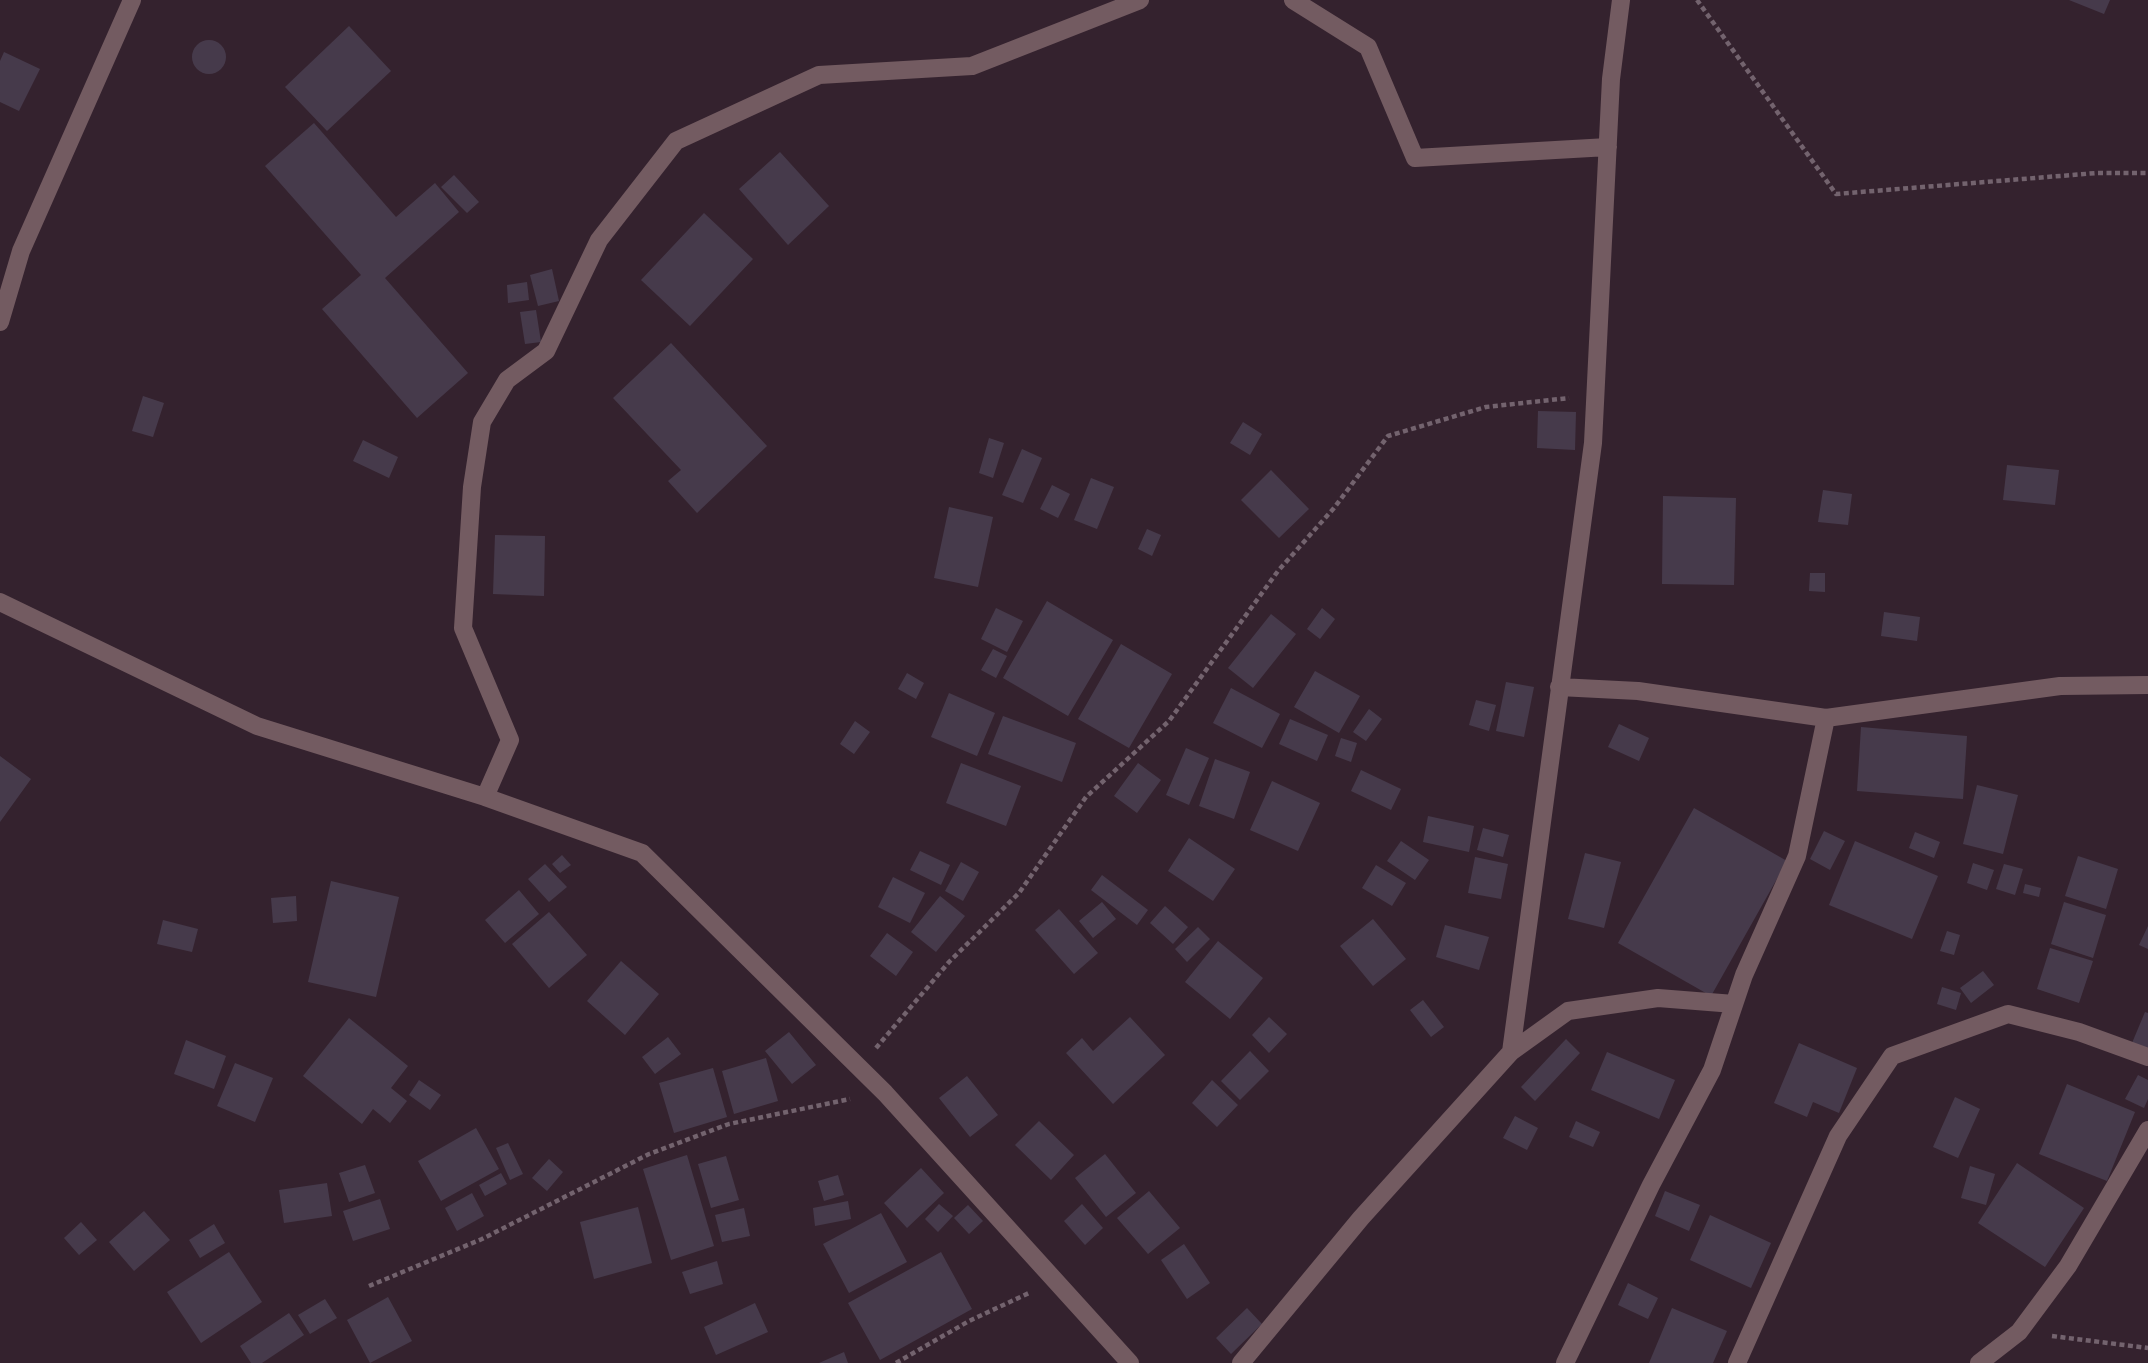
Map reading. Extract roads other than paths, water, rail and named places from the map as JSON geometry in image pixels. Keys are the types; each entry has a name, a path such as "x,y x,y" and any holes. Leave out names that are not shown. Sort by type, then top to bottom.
{"street":[{"path":"0,322 21,251 132,0"},
{"path":"485,797 510,740 463,628 472,487 482,422 507,380 545,351 599,240 676,141 819,75 972,66 1140,0"},
{"path":"1293,0 1368,47 1415,158 1608,147"},
{"path":"1511,1052 1593,443 1611,79 1621,0"},
{"path":"0,602 257,726 485,797 642,853 885,1093 1130,1363"},
{"path":"1559,687 1638,691 1826,718 2060,686 2148,685"},
{"path":"1565,1363 1651,1185 1712,1070 1734,1004 1797,856 1826,718"},
{"path":"1241,1363 1361,1218 1511,1052 1568,1011 1658,998 1734,1004"},
{"path":"1737,1363 1839,1136 1892,1056 2008,1014 2079,1032 2148,1057"},
{"path":"1979,1363 2020,1332 2068,1266 2148,1130"}]}
